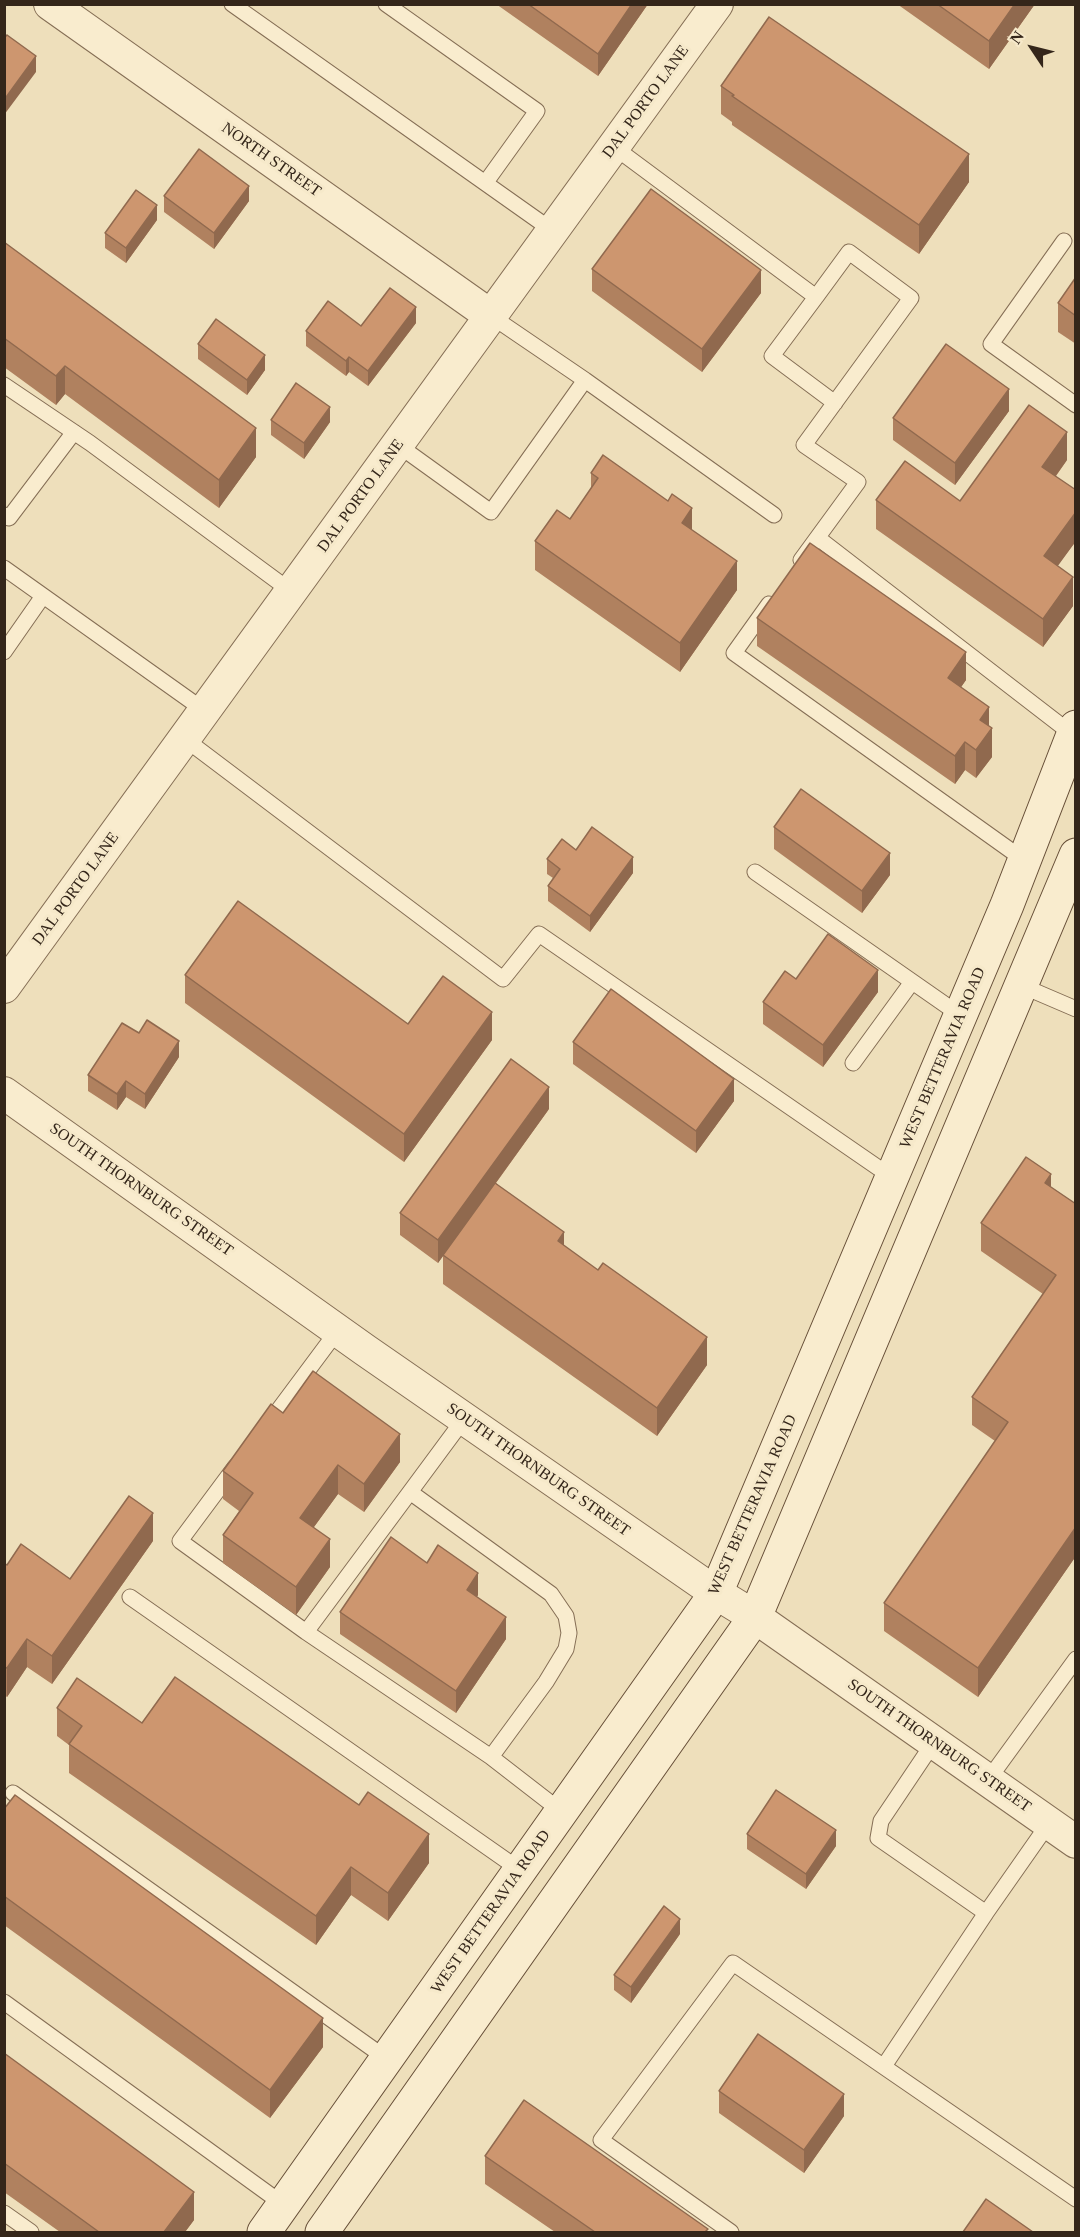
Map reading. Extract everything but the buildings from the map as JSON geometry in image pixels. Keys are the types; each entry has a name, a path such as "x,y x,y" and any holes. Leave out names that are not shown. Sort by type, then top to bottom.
{"main road":[{"name":"WEST BETTERAVIA ROAD","path":"264,2232 716,1593 893,1178 1024,860 1074,730"},
{"path":"322,2232 755,1617 1020,985 1066,900 1076,855"}],"street":[{"name":"NORTH STREET","path":"50,4 491,316"},
{"name":"DAL PORTO LANE","path":"4,987 717,4"},
{"name":"SOUTH THORNBURG STREET","path":"4,1093 464,1419 716,1593 755,1617 1076,1842"}],"lane":[{"path":"232,4 553,231"},
{"path":"386,4 537,111 486,182"},
{"path":"614,147 816,297"},
{"path":"1064,241 991,344 1076,405"},
{"path":"790,576 858,482 804,445 835,403 911,298 849,252 772,356 835,403"},
{"path":"491,316 774,514"},
{"path":"398,445 491,512 585,380"},
{"path":"4,385 74,432 292,592"},
{"path":"4,515 9,518 74,432"},
{"path":"818,538 1074,730"},
{"path":"4,568 205,711"},
{"path":"4,652 43,596"},
{"path":"776,596 734,653 1024,860"},
{"path":"185,739 503,980 539,934 893,1178"},
{"path":"755,872 960,1015"},
{"path":"853,1063 912,981"},
{"path":"1020,985 1076,1009"},
{"path":"259,1436 338,1330"},
{"path":"306,1632 464,1419"},
{"path":"245,1455 180,1540 306,1632 491,1757 562,1812"},
{"path":"410,1492 551,1594 560,1604 566,1616 569,1633 566,1649 546,1682 491,1757"},
{"path":"130,1597 520,1870"},
{"path":"988,1780 1074,1665"},
{"path":"934,1742 881,1821 878,1838 986,1912"},
{"path":"13,1793 387,2059"},
{"path":"884,2066 986,1912 1049,1823"},
{"path":"731,2232 601,2140 733,1963 1076,2199"},
{"path":"4,2002 284,2205"},
{"path":"4,2213 31,2232"}]}
